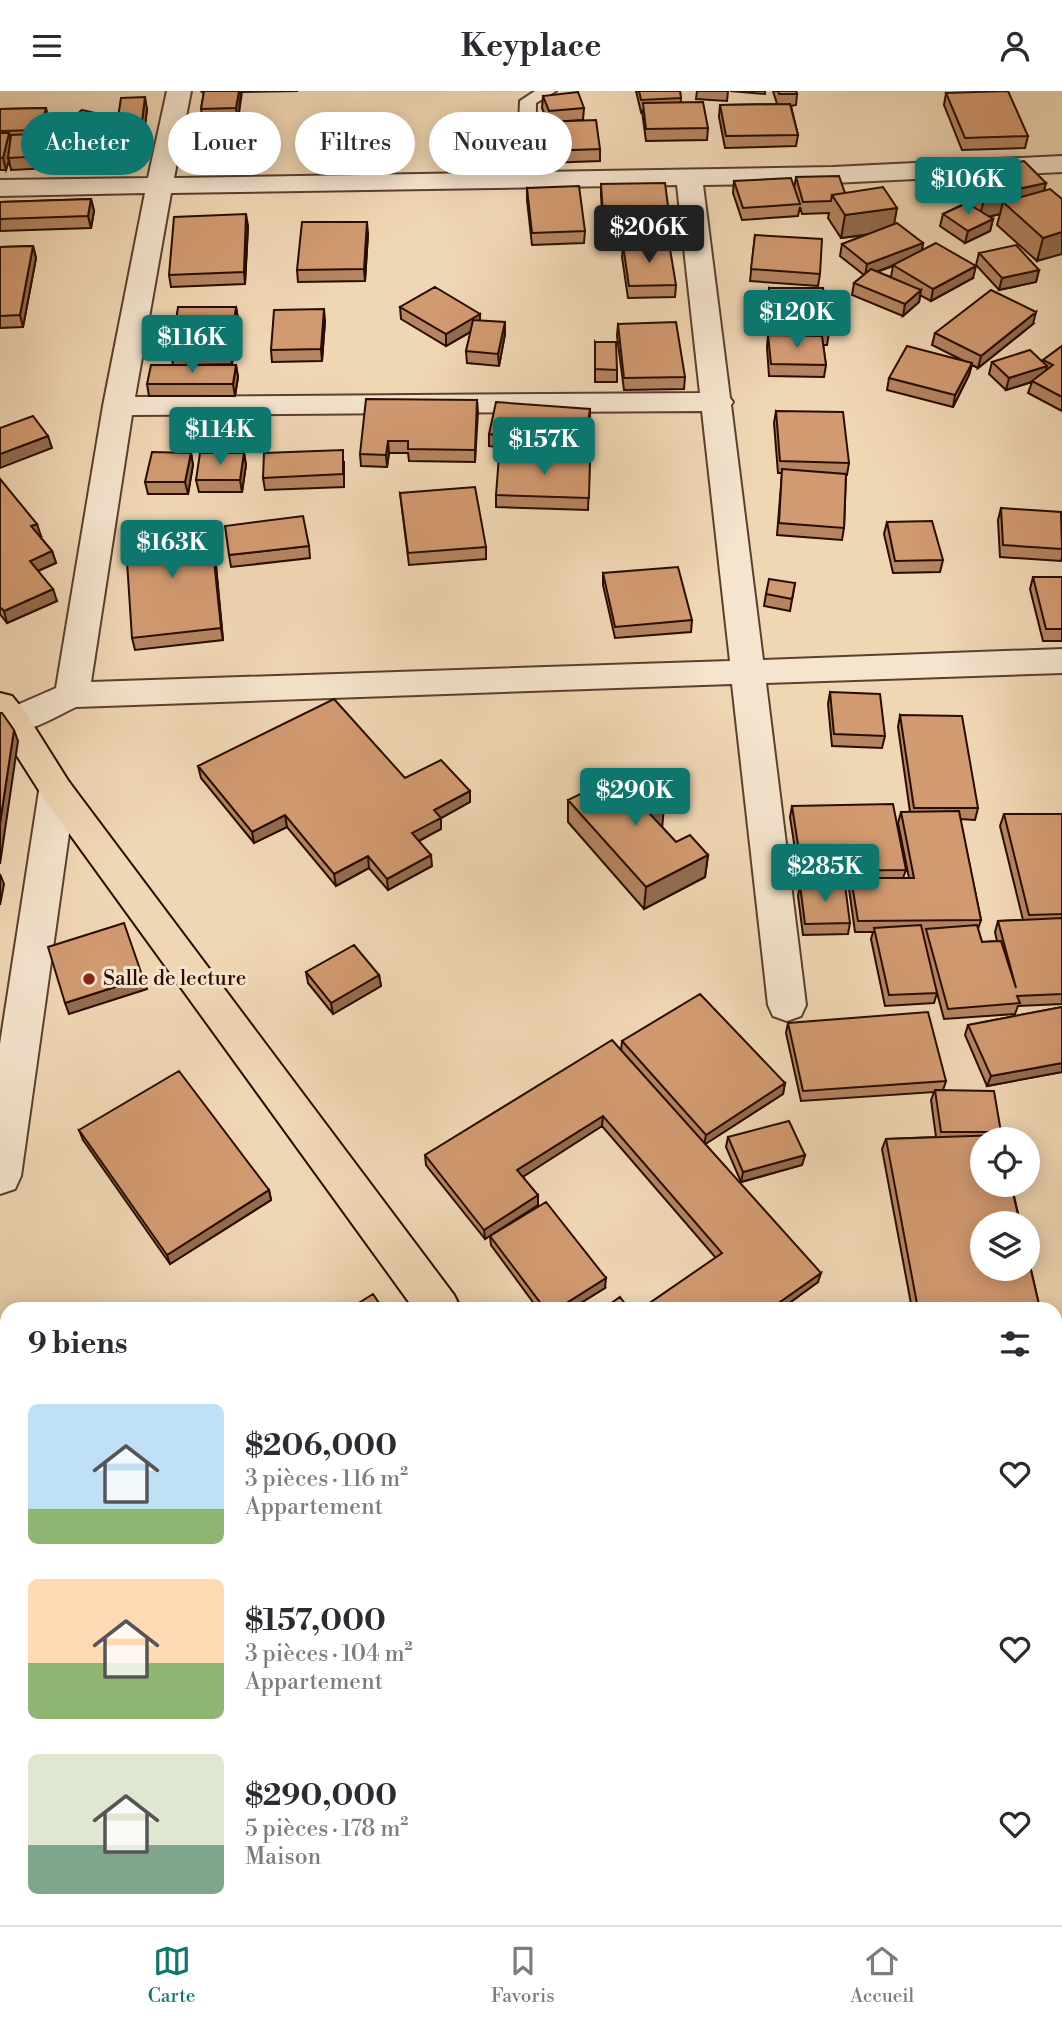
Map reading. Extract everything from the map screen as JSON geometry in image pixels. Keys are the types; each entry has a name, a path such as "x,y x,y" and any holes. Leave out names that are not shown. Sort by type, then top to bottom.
{"highway":[{"path":"7,713 57,791 434,1302"}],"street":[{"path":"72,695 118,406 158,186 179,91"},
{"path":"0,188 833,175 1062,164"},
{"path":"689,177 718,402 787,1005"},
{"path":"118,406 718,402"},
{"path":"7,713 72,695 1062,661"},
{"path":"0,1176 57,791"}],"lane":[{"path":"526,180 528,101 548,91"}],"building":[{"path":"204,91 239,91 236,108 201,109"},
{"path":"639,91 680,91 681,98 641,100"},
{"path":"778,91 796,91 797,94 779,94"},
{"path":"1008,91 1028,136 965,138 946,93"},
{"path":"578,92 584,108 549,111 543,96"},
{"path":"145,97 143,112 119,112 121,98"},
{"path":"703,102 708,128 646,129 643,103"},
{"path":"790,104 798,135 726,136 720,105"},
{"path":"46,108 45,112 21,112 21,130 0,131 0,109"},
{"path":"596,120 600,149 572,150 572,121"},
{"path":"0,133 9,133 3,158 0,158"},
{"path":"21,134 21,157 8,158 11,135"},
{"path":"1024,161 1046,183 985,196 964,173"},
{"path":"839,176 845,193 832,195 831,201 803,202 796,177"},
{"path":"791,178 800,204 743,208 734,181"},
{"path":"665,183 669,213 603,214 601,184"},
{"path":"579,186 585,231 532,233 527,188"},
{"path":"883,187 897,208 845,215 832,195"},
{"path":"1050,189 1062,199 1062,232 1043,238 1003,202"},
{"path":"91,199 88,216 0,219 0,202"},
{"path":"967,203 993,219 968,231 943,214"},
{"path":"246,214 244,272 169,275 174,217"},
{"path":"302,222 367,222 364,269 297,270"},
{"path":"897,223 923,243 867,264 842,244"},
{"path":"755,235 822,239 820,274 751,269"},
{"path":"669,243 676,285 629,286 623,245"},
{"path":"936,243 976,266 933,289 893,265"},
{"path":"1016,245 1039,270 1002,278 979,253"},
{"path":"33,246 20,315 0,316 0,247"},
{"path":"871,269 921,290 905,304 854,283"},
{"path":"435,287 480,314 446,334 400,307"},
{"path":"769,288 823,288 829,333 774,333"},
{"path":"991,290 1036,312 981,356 935,333"},
{"path":"178,307 236,307 230,352 171,353"},
{"path":"324,309 321,349 271,350 274,310"},
{"path":"473,320 505,322 498,354 466,351"},
{"path":"676,322 685,377 624,378 618,324"},
{"path":"768,335 822,336 826,365 771,364"},
{"path":"595,342 616,342 617,370 595,369"},
{"path":"907,346 972,363 955,395 889,378"},
{"path":"1062,346 1062,397 1032,381 1053,365 1043,360"},
{"path":"1030,350 1047,366 1009,378 992,362"},
{"path":"151,365 236,365 233,384 147,384"},
{"path":"366,399 477,400 475,450 408,449 408,441 388,441 386,455 360,454"},
{"path":"496,402 590,409 584,448 508,442 508,436 489,434"},
{"path":"776,411 843,412 849,463 780,461"},
{"path":"33,416 48,436 0,454 0,428"},
{"path":"343,450 343,474 263,478 264,453"},
{"path":"152,452 191,453 185,482 145,482"},
{"path":"200,453 244,453 240,480 196,480"},
{"path":"499,456 590,458 589,498 496,495"},
{"path":"782,469 846,474 844,528 779,523"},
{"path":"0,479 37,524 31,526 52,551 30,561 53,589 4,611 0,607"},
{"path":"475,487 486,547 408,553 400,493"},
{"path":"1001,508 1061,512 1062,549 1003,545"},
{"path":"303,516 309,546 229,555 225,526"},
{"path":"932,521 943,560 895,561 887,522"},
{"path":"210,522 221,628 132,638 125,531"},
{"path":"678,567 692,620 615,627 603,573"},
{"path":"1033,577 1062,577 1062,629 1046,629"},
{"path":"769,579 795,583 792,599 766,594"},
{"path":"830,692 880,694 885,736 834,734"},
{"path":"334,699 405,778 441,760 470,791 434,810 441,818 412,833 431,855 387,879 368,856 334,874 285,815 252,832 198,766"},
{"path":"0,713 14,730 0,823"},
{"path":"900,715 962,716 978,808 914,808"},
{"path":"629,770 664,807 650,814 676,842 690,835 708,855 646,887 568,800"},
{"path":"893,804 906,870 802,871 792,806"},
{"path":"959,811 981,920 858,921 851,878 914,878 901,812"},
{"path":"1004,814 1062,814 1062,914 1029,915"},
{"path":"800,885 845,885 850,923 805,924"},
{"path":"1062,918 1062,994 1017,996 1020,1003 948,1009 926,929 977,925 982,942 1001,941 1016,988 998,921"},
{"path":"124,923 143,978 65,1003 48,947"},
{"path":"921,925 937,993 889,995 874,928"},
{"path":"354,945 379,975 331,1003 306,972"},
{"path":"700,994 785,1083 706,1135 622,1041"},
{"path":"1062,1007 1062,1063 991,1076 968,1025"},
{"path":"928,1012 946,1081 803,1091 788,1023"},
{"path":"612,1040 821,1273 780,1302 651,1302 722,1253 603,1116 517,1170 538,1195 484,1230 425,1155"},
{"path":"179,1071 269,1190 167,1255 79,1130"},
{"path":"935,1090 994,1091 1000,1127 970,1127 970,1132 941,1132"},
{"path":"789,1121 805,1155 743,1172 728,1137"},
{"path":"970,1136 970,1197 1014,1197 1017,1211 970,1211 970,1281 1034,1281 1038,1302 917,1302 886,1139"},
{"path":"546,1202 606,1278 568,1302 540,1302 490,1236"},
{"path":"373,1294 378,1302 360,1302"}],"place":[{"name":"Salle de lecture","path":"89,979"}]}
